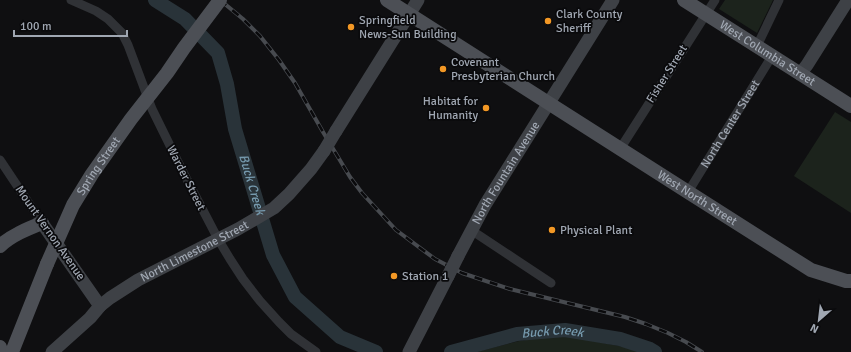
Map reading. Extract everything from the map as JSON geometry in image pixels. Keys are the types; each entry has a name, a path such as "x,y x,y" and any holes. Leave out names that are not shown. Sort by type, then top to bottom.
{"main road":[{"name":"Spring Street","path":"12,352 47,264 73,205 92,174 131,119 167,73 220,0"},
{"name":"West North Street","path":"387,0 811,270 846,281 851,281"},
{"name":"North Limestone Street","path":"52,352 110,298 138,280 238,229 274,208 288,196 324,152 418,0"},
{"name":"North Fountain Avenue","path":"409,352 420,328 485,205 613,0"},
{"name":"West Columbia Street","path":"684,0 851,106"},
{"path":"800,74 807,66 848,0"},
{"path":"0,246 15,235 42,223"},
{"name":"Mount Vernon Avenue","path":"42,223 100,306"},
{"path":"0,347 1,352"}],"street":[{"name":"Warder Street","path":"72,0 96,11 108,19 122,33 152,109 218,239 243,279 260,301 291,334 316,352"},
{"name":"Fisher Street","path":"620,149 715,0"},
{"path":"757,46 779,0"},
{"name":"North Center Street","path":"688,192 772,56"},
{"name":"Mount Vernon Avenue","path":"0,160 42,223"},
{"path":"472,230 551,283"}],"shaded area":[{"path":"725,0 773,0 757,33 719,9"},
{"path":"835,112 851,122 851,213 794,176"},
{"path":"562,335 624,347 639,352 476,352 519,341"}],"waterway":[{"name":"Buck Creek","path":"155,0 185,19 218,53 227,84 235,129 273,255 295,297 340,337 376,352"},
{"name":"Buck Creek","path":"451,352 517,334 565,330 620,339 655,352"}],"railway":[{"path":"220,0 243,19 260,36 279,60 295,83 350,177 362,193 396,230 435,259 462,273 510,289 625,317 646,324 668,333 702,352"}],"place":[{"name":"Clark County Sheriff","path":"548,21"},
{"name":"Springfield News-Sun Building","path":"351,27"},
{"name":"Covenant Presbyterian Church","path":"443,69"},
{"name":"Habitat for Humanity","path":"486,108"},
{"name":"Physical Plant","path":"552,230"},
{"name":"Station 1","path":"394,276"}]}
